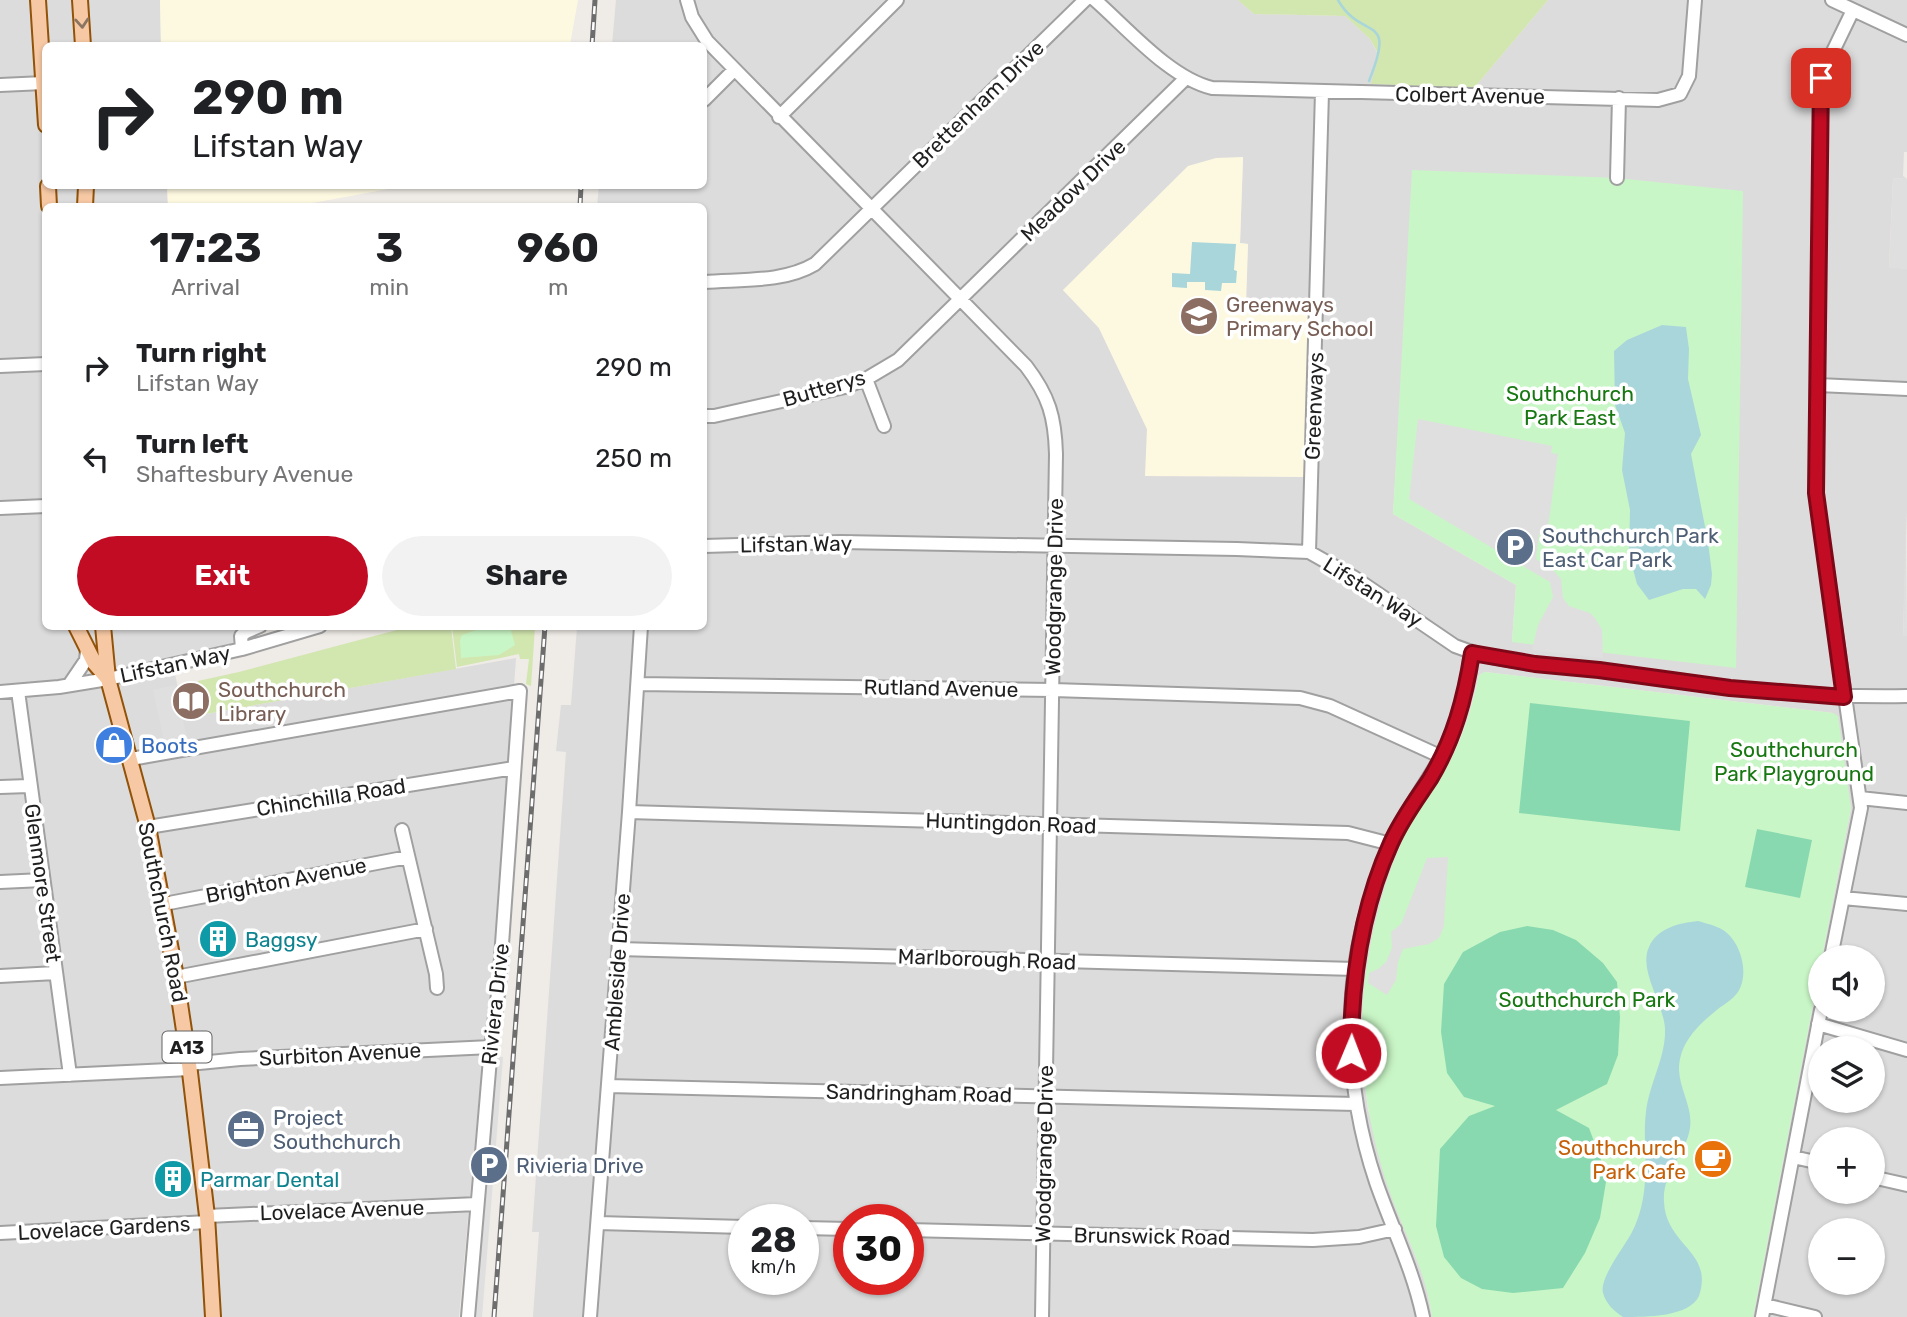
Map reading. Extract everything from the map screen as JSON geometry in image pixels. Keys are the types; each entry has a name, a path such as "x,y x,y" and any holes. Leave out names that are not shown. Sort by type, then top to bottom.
{"main road":[{"path":"38,0 42,55"},
{"path":"80,0 83,42"},
{"name":"A13","path":"78,630 95,664 108,679"},
{"name":"A13","path":"103,630 108,679"},
{"name":"Southchurch Road","path":"108,679 148,827 164,904 190,1067 207,1219 213,1317"}],"street":[{"name":"Woodgrange Drive","path":"687,0 700,32 734,70 1026,366 1048,402 1055,428 1055,546 1042,1317"},
{"path":"779,117 897,0"},
{"name":"Brettenham Drive","path":"870,208 1085,0"},
{"path":"1095,0 1185,79"},
{"name":"Colbert Avenue","path":"1185,79 1212,88 1658,100 1679,94 1689,76 1695,0"},
{"path":"1832,0 1907,35"},
{"path":"1833,945 1861,808 1817,506 1821,78 1853,10"},
{"path":"707,97 734,70"},
{"name":"Meadow Drive","path":"960,300 1185,79"},
{"path":"0,85 42,83"},
{"name":"Greenways","path":"1309,552 1322,92"},
{"path":"1617,178 1619,98"},
{"path":"707,282 787,276 802,272 815,264 870,208"},
{"name":"Butterys","path":"707,416 845,387 866,379 898,360 960,300"},
{"path":"0,366 42,364"},
{"path":"866,379 884,426"},
{"path":"1818,385 1907,389"},
{"path":"0,508 42,506"},
{"name":"Lifstan Way","path":"707,546 841,542 1237,548 1309,552 1355,578 1455,646 1472,653 1535,664 1730,688 1844,697 1907,696"},
{"name":"Lifstan Way","path":"242,649 242,636 251,630"},
{"name":"Lifstan Way","path":"0,692 108,679 242,649 306,630"},
{"name":"Ambleside Drive","path":"590,1317 641,630"},
{"path":"69,685 86,660 87,649"},
{"path":"1423,1317 1410,1266 1375,1178 1356,1104 1351,1040 1356,969 1374,888 1391,844 1442,757 1462,707 1472,653"},
{"name":"Rutland Avenue","path":"638,684 1053,690 1300,698 1330,706 1442,757"},
{"name":"Glenmore Street","path":"18,691 70,1076"},
{"name":"Riviera Drive","path":"131,759 520,691 499,986 491,1047 468,1317"},
{"name":"Chinchilla Road","path":"148,827 514,768"},
{"path":"0,787 29,786"},
{"path":"1860,798 1907,803"},
{"name":"Huntingdon Road","path":"629,812 1348,833 1391,844"},
{"path":"402,830 437,988"},
{"name":"Brighton Avenue","path":"164,904 408,857"},
{"path":"0,881 43,880"},
{"path":"1843,898 1907,905"},
{"path":"176,977 426,929"},
{"name":"Marlborough Road","path":"619,949 1356,969"},
{"path":"0,976 56,973"},
{"path":"1815,1317 1763,1311 1818,1024 1907,1050"},
{"name":"Surbiton Avenue","path":"0,1079 190,1067 240,1059 491,1047"},
{"name":"Sandringham Road","path":"608,1086 1356,1104"},
{"path":"1793,1157 1808,1160"},
{"path":"1885,1180 1907,1185"},
{"name":"Lovelace Avenue","path":"207,1219 477,1204"},
{"name":"Lovelace Gardens","path":"0,1233 207,1219"},
{"path":"598,1223 728,1227"},
{"name":"Brunswick Road","path":"924,1230 1313,1240 1359,1237 1395,1229"}],"shaded area":[{"path":"0,0 160,0 161,42 42,42 42,189 167,189 168,203 42,203 42,630 241,630 235,632 234,643 172,659 184,718 516,658 496,943 485,1032 459,1317 0,1317"},
{"path":"160,0 578,0 571,42 161,42"},
{"path":"616,0 1238,0 1254,14 1345,16 1370,39 1379,56 1372,84 1474,88 1548,0 1907,0 1907,152 1904,152 1903,176 1907,179 1893,178 1889,267 1907,269 1907,509 1903,635 1907,636 1907,1317 1753,1317 1810,1022 1885,1022 1885,945 1824,945 1851,808 1833,713 1485,672 1479,675 1468,718 1452,757 1413,819 1400,846 1376,920 1365,984 1362,1063 1368,1110 1393,1200 1426,1283 1432,1317 533,1317 539,1232 532,1232 566,752 556,751 561,705 571,705 577,630 707,630 707,203 597,203 599,189 707,189 707,42 612,42","holes":["1243,157 1240,243 1248,244 1245,307 1310,309 1147,429 1099,328 1063,290","1401,384 1736,667 1512,641 1516,585 1393,514"]},
{"name":"Greenways Primary School","path":"1243,157 1240,243 1248,244 1246,307 1310,309 1305,477 1145,476 1147,429 1099,328 1063,290 1188,166 1216,158"},
{"path":"1893,178 1907,179 1907,269 1889,268"},
{"path":"167,189 389,189 312,203 168,203"},
{"name":"Southchurch Park East Car Park","path":"1418,419 1552,446 1551,453 1558,454 1547,535 1539,534 1536,559 1561,579 1563,598 1569,606 1590,613 1595,618 1602,630 1603,658 1532,650 1538,625 1553,597 1550,582 1409,499"},
{"path":"1906,509 1907,636 1903,636"},
{"path":"175,685 189,747 166,750 153,690"},
{"path":"1448,857 1444,926 1439,938 1429,944 1403,949 1396,980 1387,995 1368,983 1369,973 1386,962 1392,948 1391,932 1401,924 1427,858"},
{"name":"Rivieria Drive","path":"492,1056 503,1057 482,1317 471,1317"}],"green space":[{"path":"1238,0 1548,0 1474,88 1371,84 1379,55 1370,39 1345,16 1254,14"},
{"name":"Southchurch Park East","path":"1412,170 1617,178 1743,191 1736,668 1512,642 1516,585 1393,514"},
{"path":"397,630 451,630 456,669 206,714 198,681"},
{"path":"452,630 535,630 531,686 526,684 529,659 520,659 519,654 457,667"},
{"path":"476,630 511,630 515,645 499,655 461,658 462,635"},
{"name":"Southchurch Park","path":"1485,672 1833,713 1838,716 1851,808 1824,945 1808,945 1810,1022 1753,1317 1432,1317 1421,1273 1387,1185 1374,1135 1363,1067 1363,1005 1372,940 1389,876 1413,819 1456,748 1470,712 1479,675"},
{"path":"1530,703 1690,721 1680,831 1519,813"},
{"path":"1757,829 1812,840 1800,898 1745,887"},
{"path":"1527,926 1553,930 1576,940 1603,963 1617,982 1620,1017 1618,1055 1607,1084 1556,1110 1589,1128 1607,1176 1600,1218 1585,1253 1563,1288 1513,1293 1482,1289 1461,1278 1444,1257 1436,1226 1440,1149 1469,1116 1495,1106 1464,1097 1447,1073 1441,1032 1444,984 1463,952 1500,932"}],"water":[{"path":"1192,242 1236,244 1236,283 1222,283 1221,291 1205,290 1205,282 1187,282 1187,288 1172,287 1172,273 1190,274"},
{"path":"1662,325 1686,327 1689,349 1688,379 1701,435 1691,454 1712,574 1705,599 1696,589 1683,589 1649,600 1637,584 1629,554 1630,510 1622,470 1625,433 1615,405 1614,351 1627,340"},
{"path":"1698,921 1727,933 1737,945 1743,969 1738,992 1691,1035 1680,1060 1680,1078 1689,1109 1690,1125 1686,1142 1666,1183 1664,1202 1672,1229 1695,1258 1702,1281 1699,1296 1686,1308 1666,1314 1623,1317 1608,1304 1603,1287 1609,1271 1635,1226 1641,1207 1644,1194 1646,1112 1665,1039 1664,1019 1649,976 1646,956 1657,935 1676,925"}],"waterway":[{"path":"1338,0 1348,13 1378,36 1377,59 1369,81"}],"railway":[{"path":"592,42 595,0"},
{"path":"580,203 581,189"},
{"path":"494,1317 545,630"}],"place":[{"name":"Greenways Primary School","path":"1199,316"},
{"name":"Southchurch Park East Car Park","path":"1515,547"},
{"name":"Southchurch Library","path":"191,701"},
{"name":"Boots","path":"114,745"},
{"name":"Baggsy","path":"218,939"},
{"name":"Project Southchurch","path":"246,1129"},
{"name":"Southchurch Park Cafe","path":"1713,1159"},
{"name":"Rivieria Drive","path":"489,1165"},
{"name":"Parmar Dental","path":"173,1179"}],"route":[{"path":"1351,1053 1353,988 1374,888 1391,844 1451,739 1462,707 1472,653 1535,664 1730,688 1844,697 1816,493 1821,78"}],"park label":[{"name":"Southchurch Park Playground","path":"1794,761"}]}
